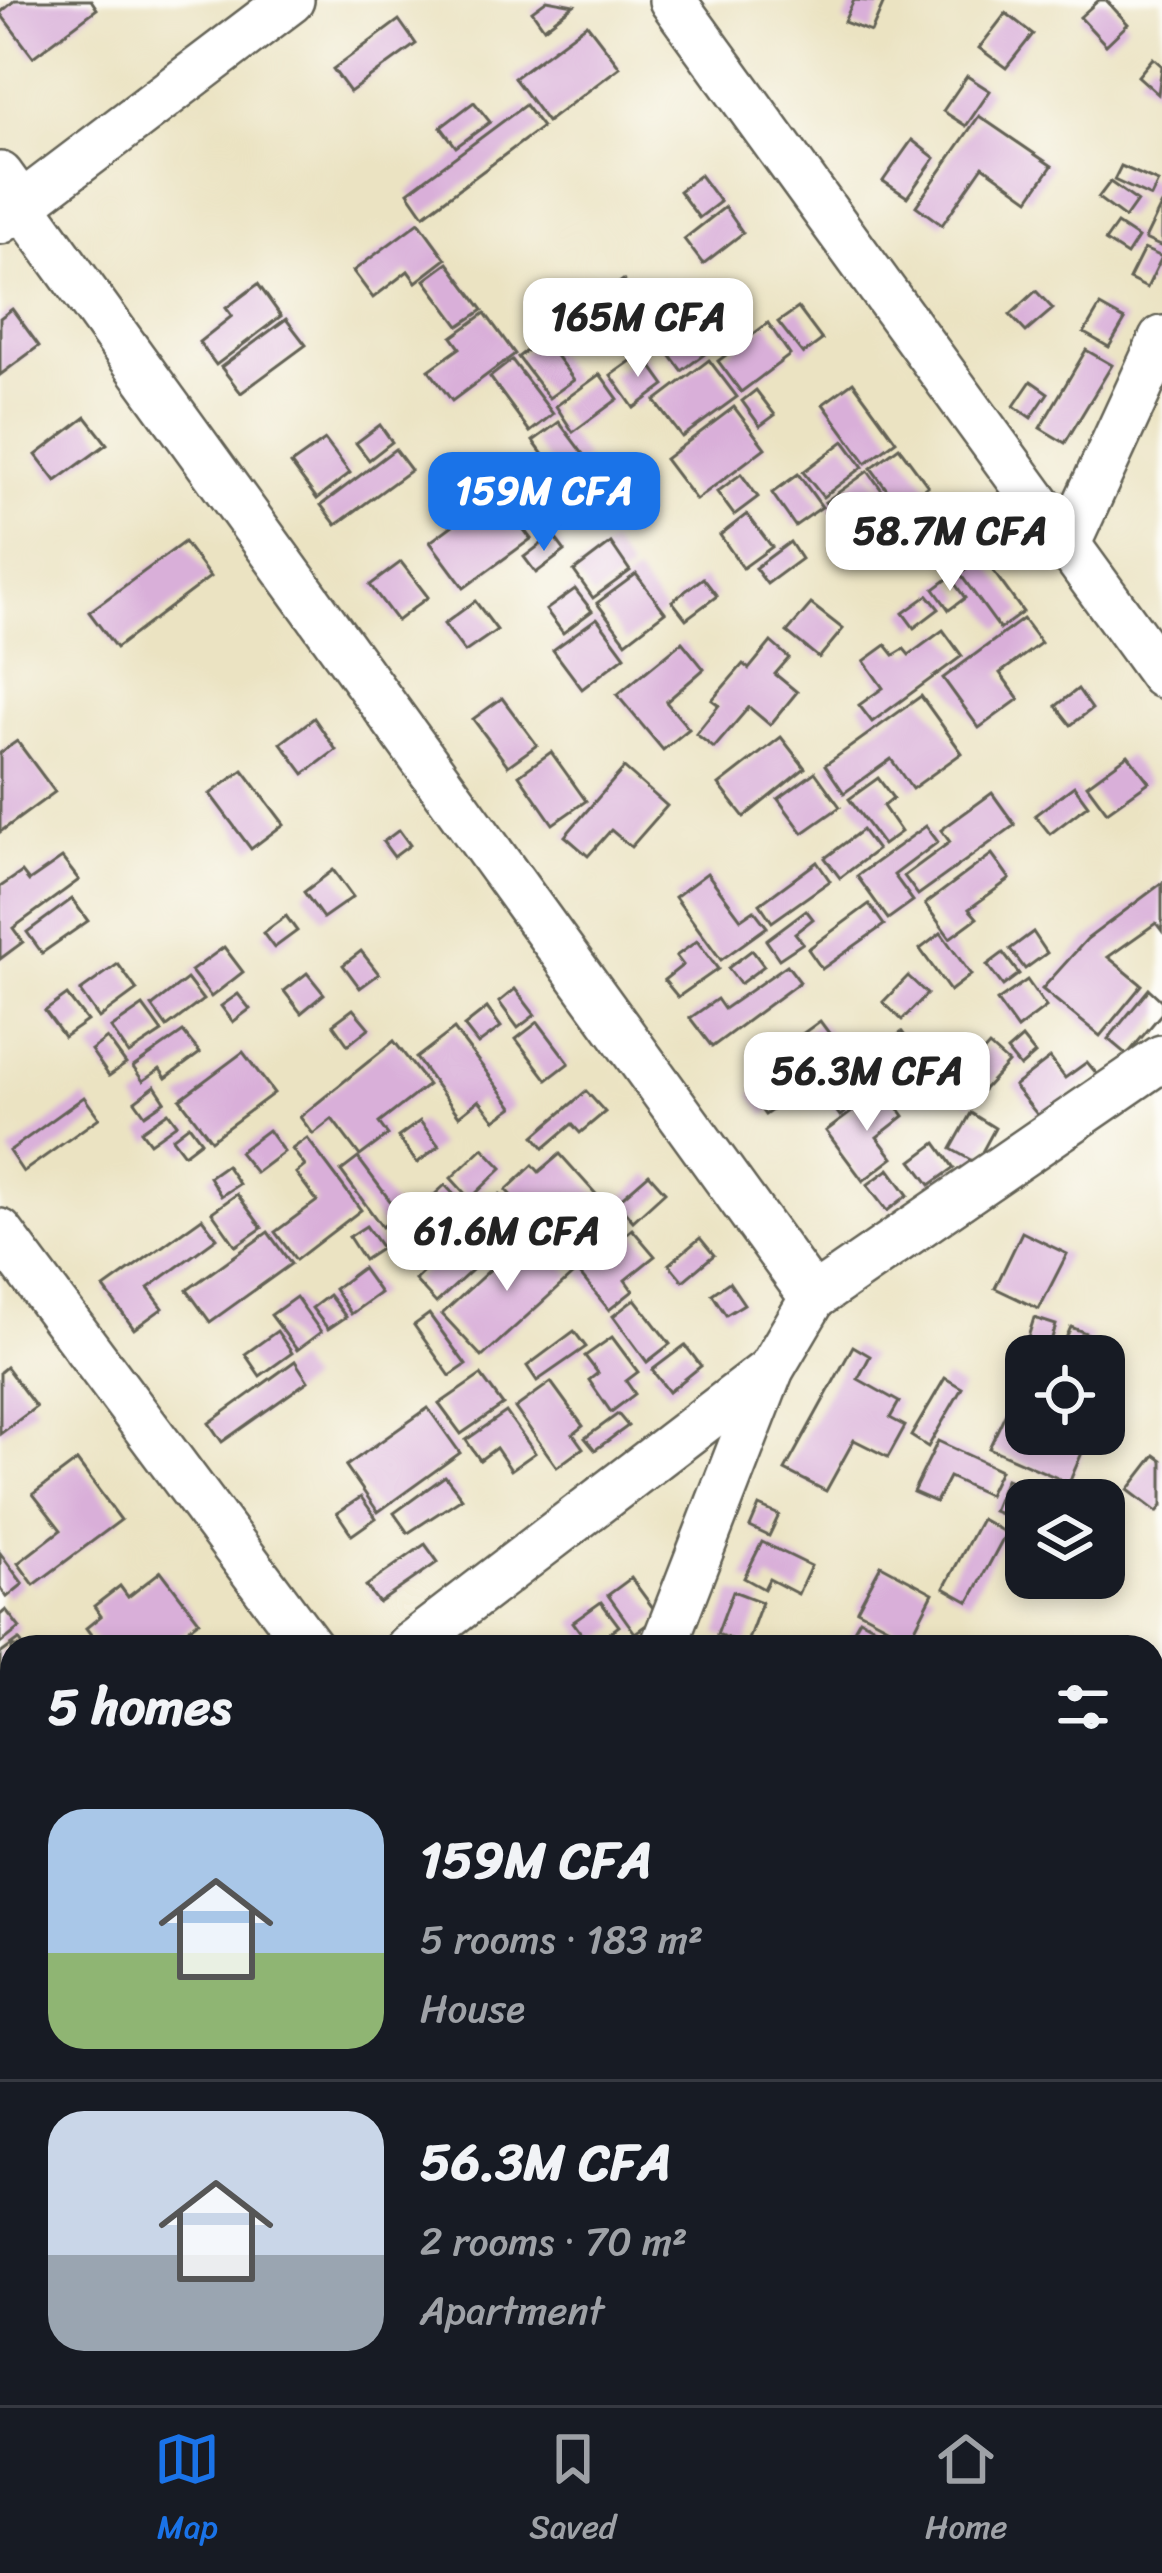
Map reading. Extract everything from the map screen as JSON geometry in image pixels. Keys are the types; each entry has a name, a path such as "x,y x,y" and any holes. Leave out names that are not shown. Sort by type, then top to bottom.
{"street":[{"path":"290,0 7,200 813,1298"},
{"path":"673,0 1162,675"},
{"path":"1068,542 1162,339"},
{"path":"668,1635 771,1369 813,1298 1162,1058"},
{"path":"0,1232 301,1635"},
{"path":"424,1635 771,1369"}],"building":[{"path":"15,0 91,0 97,9 33,57 0,13"},
{"path":"547,0 574,5 544,28 532,11"},
{"path":"854,0 884,2 871,32 844,22"},
{"path":"1099,0 1106,0 1128,24 1106,45 1080,17"},
{"path":"1006,13 1033,34 1006,68 979,48"},
{"path":"399,20 416,44 350,92 333,69"},
{"path":"587,24 620,67 547,122 514,78"},
{"path":"1153,58 1162,66 1158,94 1138,76"},
{"path":"967,76 990,91 966,126 943,111"},
{"path":"474,102 490,122 456,147 441,127"},
{"path":"525,105 542,127 424,215 408,192"},
{"path":"979,116 1052,166 1029,199 983,166 942,225 916,206"},
{"path":"912,140 935,158 907,197 883,181"},
{"path":"1121,166 1158,182 1151,197 1114,180"},
{"path":"700,175 720,202 699,218 679,191"},
{"path":"1110,182 1137,201 1125,218 1098,198"},
{"path":"1162,204 1162,247 1145,239"},
{"path":"725,207 743,233 703,264 684,239"},
{"path":"419,222 446,259 416,282 408,271 373,298 353,271"},
{"path":"1117,224 1138,238 1127,255 1105,241"},
{"path":"1144,249 1162,257 1147,288 1129,279"},
{"path":"448,263 483,310 459,326 425,280"},
{"path":"623,280 638,300 600,328 585,308"},
{"path":"258,284 281,316 216,365 199,342 232,316 226,308"},
{"path":"1036,291 1053,309 1026,332 1010,315"},
{"path":"662,293 683,321 653,342 632,314"},
{"path":"1100,306 1125,320 1109,347 1084,333"},
{"path":"798,308 822,340 803,354 778,322"},
{"path":"12,309 39,346 0,375 0,318"},
{"path":"485,313 515,354 452,401 429,370 460,348 452,337"},
{"path":"286,319 306,345 241,393 221,367"},
{"path":"768,323 790,355 741,392 718,361"},
{"path":"692,326 710,350 682,371 664,347"},
{"path":"543,338 574,380 549,398 518,357"},
{"path":"1086,350 1112,365 1065,443 1040,428"},
{"path":"642,353 665,385 634,408 611,375"},
{"path":"512,360 553,414 530,432 490,377"},
{"path":"709,360 737,397 682,437 655,401"},
{"path":"600,374 618,399 573,432 556,406"},
{"path":"1031,381 1048,393 1031,418 1014,406"},
{"path":"853,382 896,441 866,463 823,404"},
{"path":"756,390 775,415 760,426 742,401"},
{"path":"734,407 765,448 696,500 665,459"},
{"path":"86,417 107,444 56,481 36,455"},
{"path":"559,422 586,458 560,478 533,441"},
{"path":"380,425 392,442 369,460 356,443"},
{"path":"325,440 350,473 317,499 291,464"},
{"path":"844,441 863,467 823,497 803,472"},
{"path":"899,447 928,486 899,506 871,468"},
{"path":"395,449 411,470 336,525 321,505"},
{"path":"868,471 889,500 846,531 825,502"},
{"path":"741,474 758,497 734,515 717,492"},
{"path":"798,474 822,507 795,526 772,493"},
{"path":"935,492 963,527 942,544 914,508"},
{"path":"496,493 531,539 464,588 430,542"},
{"path":"747,514 772,547 743,568 720,535"},
{"path":"553,535 565,551 536,573 524,557"},
{"path":"184,542 210,577 116,648 89,612"},
{"path":"790,542 801,559 767,584 755,568"},
{"path":"611,543 630,571 593,598 574,571"},
{"path":"983,557 1023,612 1000,629 960,574"},
{"path":"401,562 428,597 397,621 370,585"},
{"path":"636,574 665,612 626,642 597,603"},
{"path":"950,577 965,598 949,610 934,589"},
{"path":"703,578 717,596 686,619 672,601"},
{"path":"575,589 592,611 563,633 546,610"},
{"path":"928,595 939,609 914,628 903,613"},
{"path":"475,601 497,630 465,652 444,624"},
{"path":"811,604 843,629 819,658 787,632"},
{"path":"597,618 625,656 582,689 553,650"},
{"path":"1023,619 1041,643 1000,673 1019,699 979,728 943,678"},
{"path":"943,630 962,656 872,722 859,705 883,688 864,661 886,645 894,655 904,649 909,655"},
{"path":"682,642 704,669 666,702 689,729 663,750 617,695"},
{"path":"771,642 789,658 775,674 797,692 770,725 749,707 714,748 696,734 719,705 712,700 743,664 749,669"},
{"path":"1078,689 1092,709 1071,725 1056,706"},
{"path":"921,696 962,753 912,789 891,759 844,793 825,765"},
{"path":"502,698 537,745 508,766 473,719"},
{"path":"314,718 336,750 304,774 281,743"},
{"path":"781,737 805,768 744,817 719,785"},
{"path":"17,741 55,792 0,832 0,753"},
{"path":"551,752 586,801 553,824 519,775"},
{"path":"1128,755 1149,782 1107,812 1087,785"},
{"path":"624,768 667,806 631,847 611,830 588,856 565,836"},
{"path":"243,770 284,824 251,849 210,794"},
{"path":"815,772 840,807 803,833 778,799"},
{"path":"878,778 893,798 883,806 901,832 883,845 849,799"},
{"path":"1074,786 1088,805 1050,834 1035,815"},
{"path":"992,793 1015,825 918,895 904,876 950,842 941,830"},
{"path":"926,826 938,842 894,875 913,901 888,919 857,876"},
{"path":"399,830 410,845 394,857 383,842"},
{"path":"862,830 877,850 840,878 825,858"},
{"path":"992,854 1010,879 969,909 977,918 950,938 925,904"},
{"path":"62,858 79,880 13,928 23,942 0,959 0,887 22,872 29,881"},
{"path":"817,862 830,881 772,922 760,904"},
{"path":"333,870 353,897 323,918 304,892"},
{"path":"707,873 741,919 754,910 767,927 721,960 675,897"},
{"path":"1162,883 1162,931 1156,923 1108,957 1142,985 1100,1036 1042,989 1087,939"},
{"path":"72,899 88,921 42,953 27,932"},
{"path":"869,904 884,925 822,969 808,949"},
{"path":"806,910 813,919 795,933 803,943 779,959 766,940"},
{"path":"286,916 297,931 274,948 263,933"},
{"path":"1033,932 1047,953 1025,969 1010,949"},
{"path":"941,933 971,975 950,991 920,949"},
{"path":"697,941 718,969 678,997 664,980 683,965 676,956"},
{"path":"224,947 243,972 211,997 191,971"},
{"path":"752,950 764,966 740,984 728,968"},
{"path":"361,951 379,974 360,988 343,965"},
{"path":"1003,953 1019,974 1003,986 987,965"},
{"path":"118,964 137,990 99,1018 80,991"},
{"path":"787,965 800,982 712,1047 690,1018 717,999 724,1009"},
{"path":"307,973 324,994 301,1013 284,991"},
{"path":"908,976 927,994 902,1020 883,1002"},
{"path":"187,979 203,1000 167,1027 152,1006"},
{"path":"1027,980 1046,1007 1017,1029 997,1001"},
{"path":"515,989 535,1015 518,1028 499,1002"},
{"path":"1149,989 1162,1001 1162,1013 1127,1055 1108,1039"},
{"path":"238,994 250,1009 233,1022 221,1006"},
{"path":"67,995 87,1021 64,1037 45,1011"},
{"path":"143,1006 162,1032 129,1054 111,1028"},
{"path":"487,1008 501,1027 478,1044 464,1026"},
{"path":"353,1009 369,1028 348,1045 333,1024"},
{"path":"820,1021 840,1048 800,1077 810,1089 798,1098 769,1058"},
{"path":"538,1022 569,1063 547,1080 516,1039"},
{"path":"454,1029 513,1107 495,1120 479,1100 459,1116 416,1058"},
{"path":"183,1032 200,1053 166,1078 160,1069 143,1081 133,1067"},
{"path":"902,1032 919,1055 840,1116 812,1079 839,1057 850,1071"},
{"path":"107,1038 126,1064 109,1076 91,1050"},
{"path":"1022,1038 1035,1054 1020,1067 1007,1051"},
{"path":"394,1041 428,1085 379,1123 388,1135 360,1156 332,1119 313,1134 300,1117"},
{"path":"989,1046 1008,1063 970,1104 952,1087"},
{"path":"243,1052 274,1093 211,1140 180,1099"},
{"path":"1050,1058 1065,1078 1087,1062 1097,1074 1040,1118 1014,1086"},
{"path":"769,1082 784,1102 765,1115 750,1095"},
{"path":"155,1086 165,1101 145,1115 135,1101"},
{"path":"884,1088 904,1116 877,1137 893,1158 863,1181 826,1131"},
{"path":"586,1091 605,1112 580,1133 572,1124 544,1148 534,1136"},
{"path":"84,1097 99,1118 23,1172 9,1151"},
{"path":"168,1112 177,1124 150,1143 141,1131"},
{"path":"971,1113 995,1128 976,1163 951,1149"},
{"path":"420,1121 439,1146 417,1163 398,1137"},
{"path":"189,1125 201,1141 184,1154 172,1138"},
{"path":"268,1130 284,1152 256,1173 239,1152"},
{"path":"307,1138 361,1210 296,1260 275,1232 317,1201 296,1173 305,1166 292,1149"},
{"path":"936,1143 954,1168 930,1185 912,1161"},
{"path":"483,1148 502,1168 470,1199 451,1178"},
{"path":"560,1154 621,1222 574,1265 506,1190 533,1165 539,1172"},
{"path":"358,1158 400,1214 382,1227 341,1171"},
{"path":"226,1165 239,1184 221,1196 209,1177"},
{"path":"889,1169 908,1195 887,1211 867,1185"},
{"path":"649,1174 665,1192 633,1221 617,1202"},
{"path":"445,1185 460,1201 447,1213 457,1224 417,1270 388,1237"},
{"path":"237,1194 262,1228 236,1246 212,1212"},
{"path":"500,1194 528,1224 502,1248 474,1218"},
{"path":"202,1218 217,1238 148,1288 163,1308 134,1329 104,1288"},
{"path":"366,1226 382,1248 364,1260 349,1237"},
{"path":"632,1229 655,1256 625,1280 633,1291 609,1310 579,1273"},
{"path":"532,1231 572,1275 482,1357 442,1314"},
{"path":"268,1232 291,1264 210,1322 187,1290"},
{"path":"1022,1232 1067,1254 1039,1309 995,1288"},
{"path":"480,1236 493,1251 436,1303 415,1280 434,1262 442,1270"},
{"path":"700,1238 714,1255 683,1281 669,1264"},
{"path":"362,1268 380,1293 351,1314 334,1289"},
{"path":"729,1282 744,1304 726,1315 712,1294"},
{"path":"329,1295 346,1317 328,1329 312,1308"},
{"path":"296,1297 321,1332 297,1350 271,1315"},
{"path":"635,1299 670,1344 647,1362 613,1316"},
{"path":"429,1314 466,1365 450,1376 414,1325"},
{"path":"1034,1318 1056,1325 1053,1335 1029,1335"},
{"path":"1071,1327 1091,1335 1067,1335"},
{"path":"277,1331 292,1353 260,1376 245,1354"},
{"path":"574,1331 586,1347 537,1381 527,1366"},
{"path":"612,1337 638,1372 626,1381 635,1394 611,1412 589,1380 598,1373 585,1356"},
{"path":"685,1345 701,1366 669,1392 652,1370"},
{"path":"853,1346 870,1356 858,1379 899,1402 890,1418 905,1426 888,1457 854,1440 826,1491 785,1470"},
{"path":"295,1361 308,1381 222,1442 209,1423"},
{"path":"6,1367 36,1407 0,1434 0,1372"},
{"path":"481,1375 503,1405 461,1434 439,1404"},
{"path":"945,1378 962,1388 928,1447 911,1436"},
{"path":"551,1382 583,1426 573,1434 583,1448 557,1467 515,1408"},
{"path":"428,1408 460,1453 378,1512 346,1466"},
{"path":"506,1412 535,1453 511,1470 496,1448 480,1460 466,1440"},
{"path":"618,1414 628,1426 595,1450 585,1438"},
{"path":"1005,1414 1005,1455 989,1448"},
{"path":"938,1441 1000,1470 988,1495 949,1477 936,1502 913,1492"},
{"path":"1005,1455 1081,1455 1071,1479 1060,1479"},
{"path":"1155,1455 1162,1460 1162,1506 1157,1512 1128,1490"},
{"path":"77,1461 121,1520 34,1585 18,1563 61,1530 33,1494"},
{"path":"445,1476 462,1498 408,1533 394,1513"},
{"path":"1005,1481 1005,1516 993,1511"},
{"path":"361,1497 376,1518 352,1535 337,1513"},
{"path":"759,1506 779,1515 769,1536 750,1527"},
{"path":"981,1519 1005,1532 969,1602 944,1588"},
{"path":"762,1542 811,1566 798,1594 769,1579 764,1589 744,1578"},
{"path":"425,1544 438,1562 379,1603 366,1586"},
{"path":"0,1553 23,1584 7,1597 0,1588"},
{"path":"881,1565 933,1593 912,1635 857,1610"},
{"path":"161,1571 199,1621 181,1635 91,1635 86,1628 101,1616 94,1606 120,1586 128,1597"},
{"path":"631,1578 659,1616 635,1633 608,1595"},
{"path":"733,1591 762,1602 750,1635 717,1634"},
{"path":"601,1602 619,1626 607,1635 582,1635 573,1622"},
{"path":"6,1610 20,1628 11,1635 0,1635 0,1615"},
{"path":"860,1619 890,1635 851,1635"}]}
